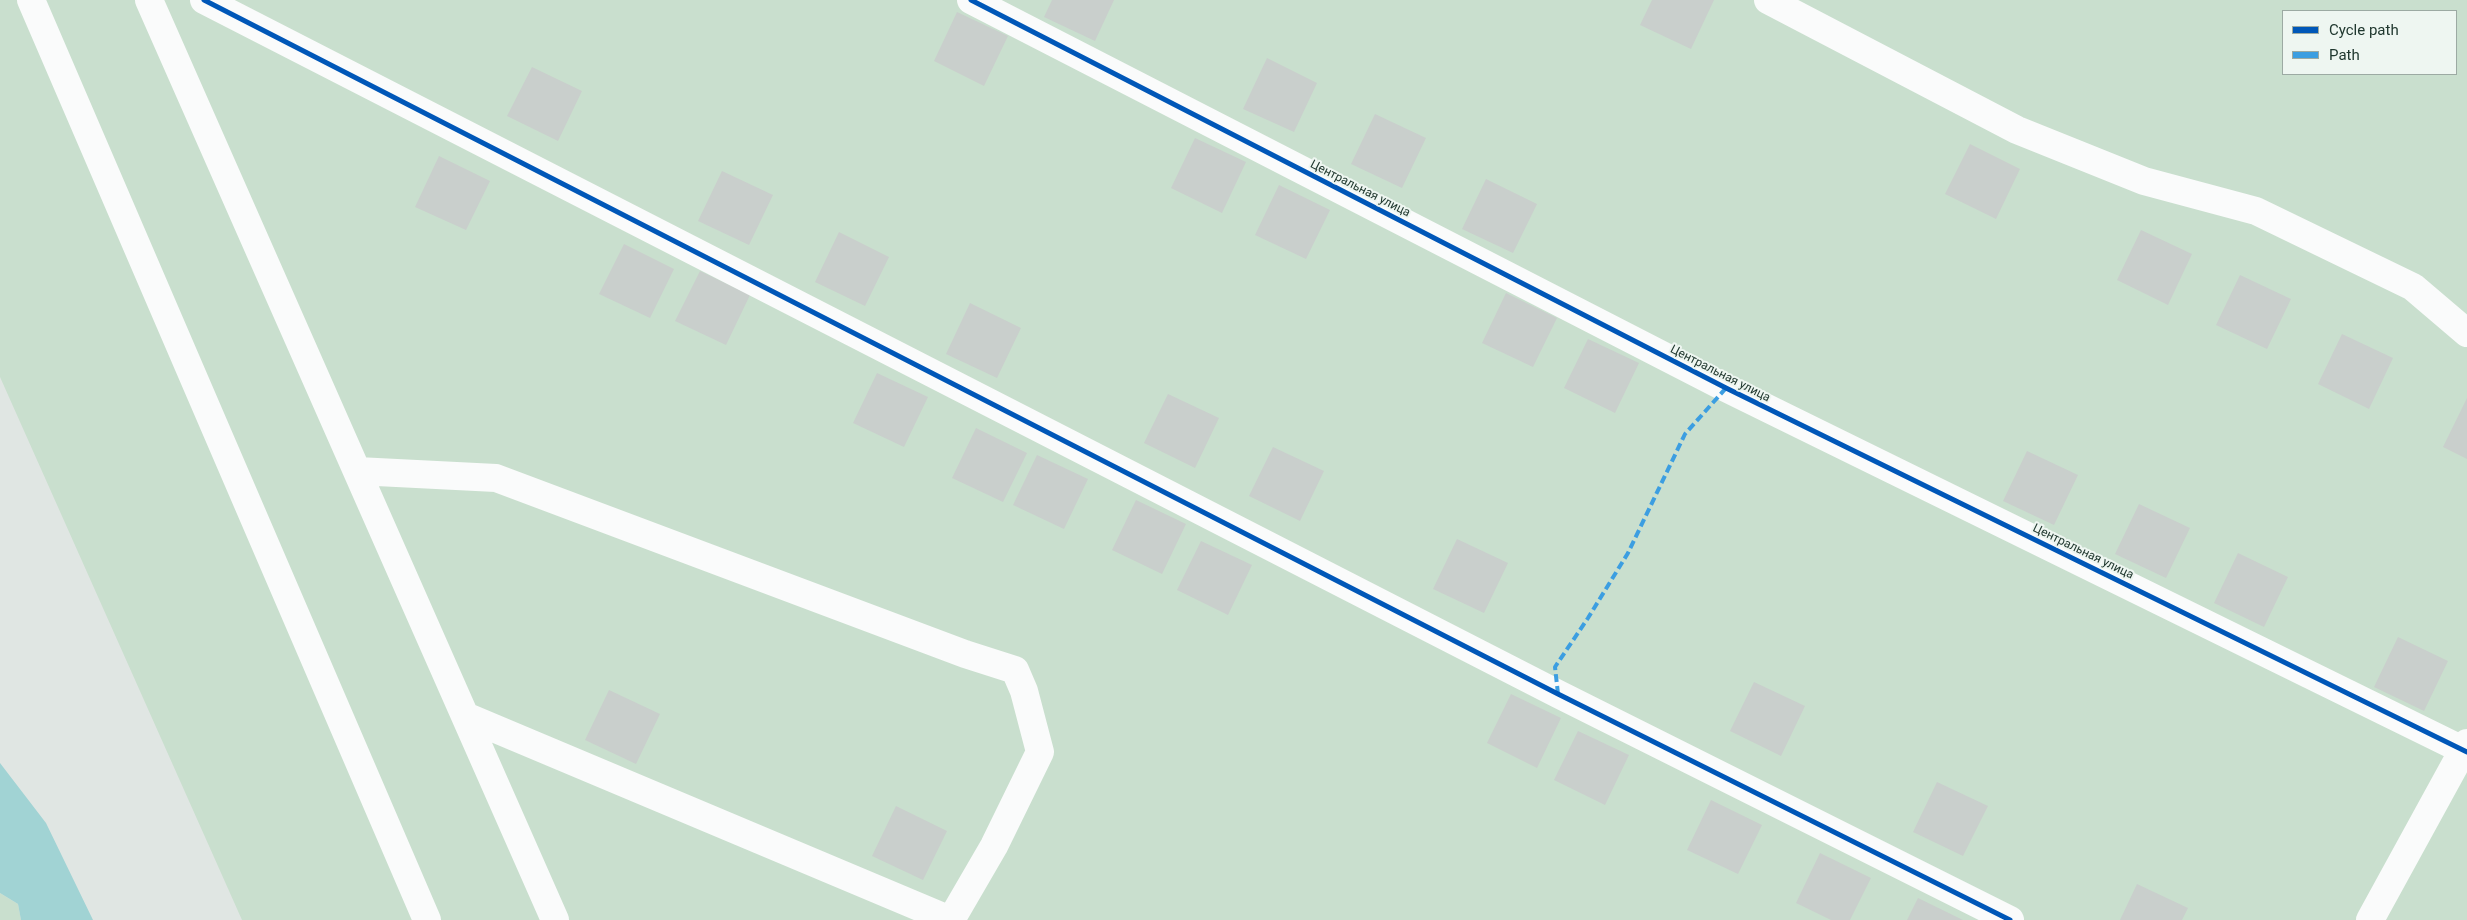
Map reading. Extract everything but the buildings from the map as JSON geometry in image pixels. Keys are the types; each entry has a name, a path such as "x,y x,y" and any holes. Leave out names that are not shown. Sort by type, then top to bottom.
{"street":[{"path":"149,0 555,920"},
{"path":"204,0 1558,694 2010,920"},
{"name":"Центральная улица","path":"971,0 1726,388 2466,748"},
{"path":"1768,0 2017,130 2144,182 2256,211 2413,287 2467,333"},
{"path":"37,2 426,920"},
{"path":"357,471 496,478 956,651 1015,670 1024,691 1040,752 994,846 951,920 465,716"},
{"path":"2370,920 2466,748"}],"green space":[{"path":"0,0 2467,0 2467,920 242,920 0,377"},
{"path":"0,893 18,904 21,920 0,920"}],"water":[{"path":"0,763 46,823 93,920 21,920 18,904 0,893"}],"marked path":[{"path":"1558,694 1555,667 1628,553 1685,434 1726,388"}],"cycle path":[{"path":"204,0 1558,694 2010,920"},
{"path":"971,0 1726,388 2467,752"}]}
